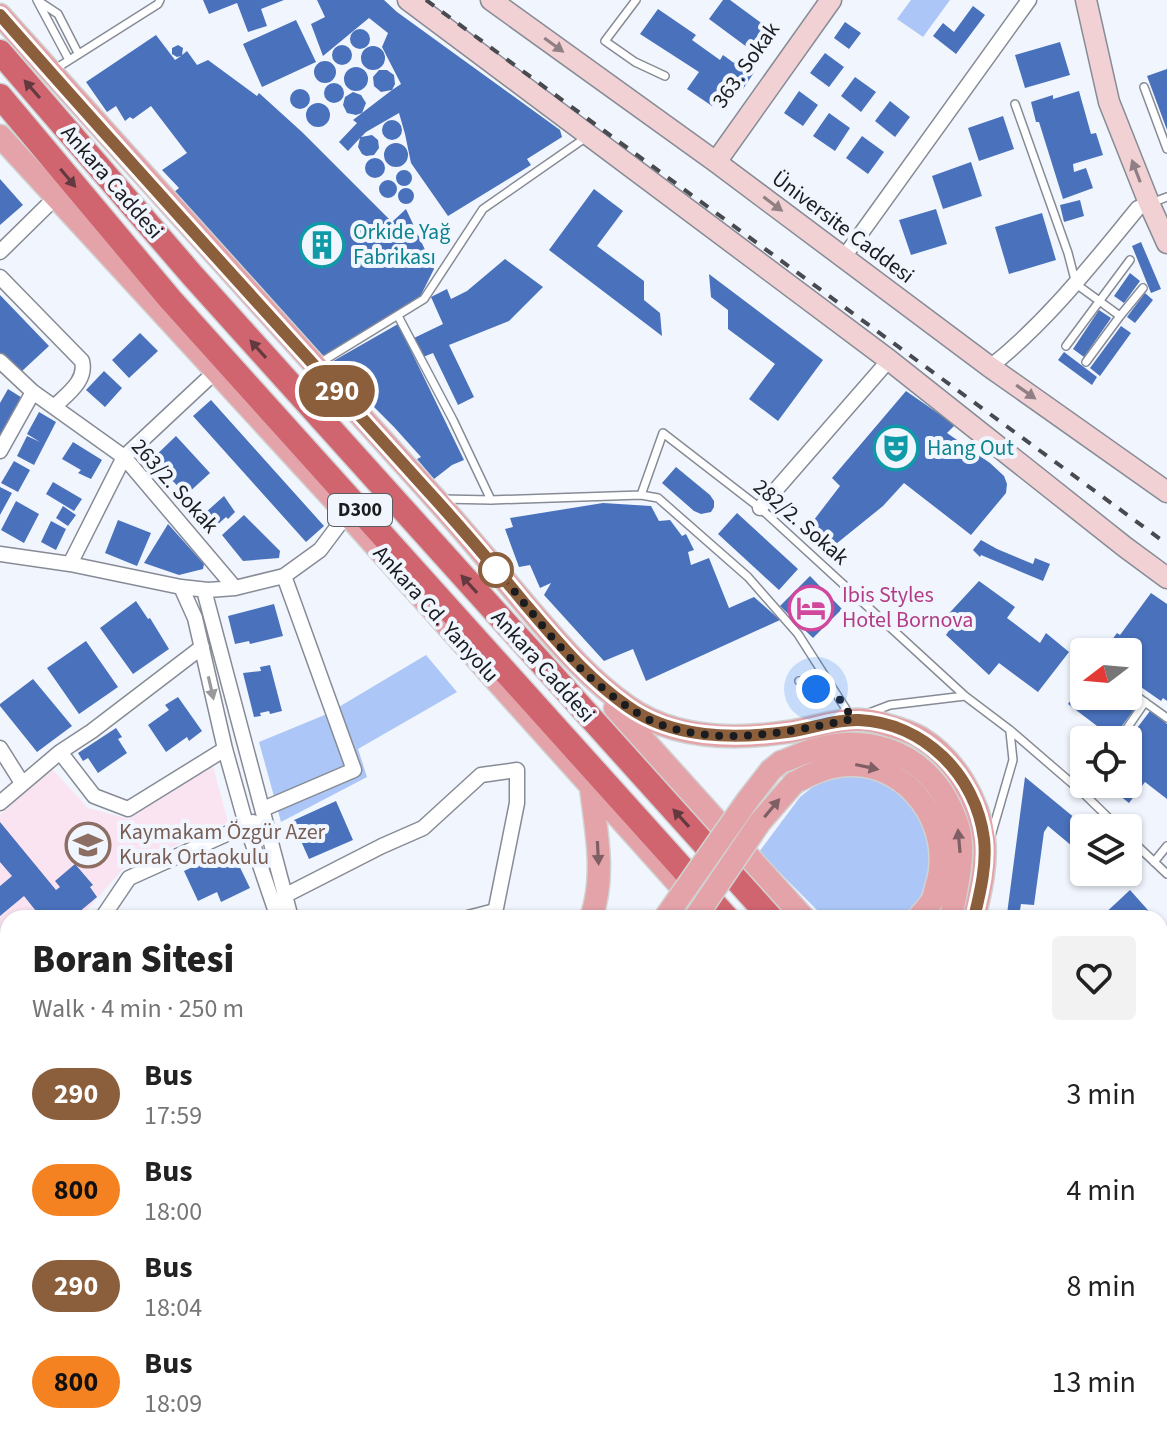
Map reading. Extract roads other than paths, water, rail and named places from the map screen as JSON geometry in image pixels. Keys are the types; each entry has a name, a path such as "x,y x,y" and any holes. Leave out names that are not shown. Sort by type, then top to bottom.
{"highway":[{"name":"Ankara Caddesi","path":"0,52 192,275 764,910"},
{"name":"Ankara Caddesi","path":"0,96 170,299 720,910"}],"main road":[{"path":"408,0 889,360 1167,578"},
{"name":"Üniversite Caddesi","path":"491,0 713,160 990,367 1167,492"},
{"name":"363. Sokak","path":"713,160 822,0"},
{"path":"713,160 831,0"},
{"path":"1086,0 1109,102 1158,200 1167,243"},
{"path":"0,15 60,66 315,366 797,910"},
{"name":"Ankara Cd. Yanyolu","path":"0,136 347,514 702,910"},
{"path":"580,668 628,707 671,728 731,736 786,732 853,719 874,721 920,737 955,770 978,814 984,842 982,884 976,910"},
{"path":"671,910 771,770 781,762 817,749 873,744 898,753 921,768 948,802 957,821 961,842 952,910"},
{"path":"700,910 760,822 794,783 833,766 853,765 880,770 907,783 923,802 940,844 941,869 933,899 924,910"},
{"path":"591,788 600,858 594,910"}],"street":[{"path":"844,257 1029,0"},
{"path":"0,252 56,197"},
{"path":"990,367 1037,326 1138,208 1158,200"},
{"path":"0,277 82,361 84,369 81,379 54,407"},
{"path":"760,508 889,360"},
{"name":"263/2. Sokak","path":"0,361 33,392 124,457 235,588"},
{"path":"70,564 124,457 216,371"},
{"path":"0,451 33,392"},
{"path":"0,554 70,564 181,587 204,590 235,588 284,576 320,550 347,514"},
{"path":"107,910 129,878 354,770 284,576"},
{"path":"181,587 195,618 225,749 275,910"},
{"path":"204,590 288,910"},
{"path":"0,803 60,752 202,647"},
{"path":"0,748 22,783"},
{"path":"60,752 94,796 128,809 225,749"},
{"path":"284,896 423,828 481,775 517,770 517,803 495,910"}],"lane":[{"path":"37,0 58,14 78,53"},
{"path":"37,0 60,66 160,0"},
{"path":"636,0 605,41 635,62 665,76"},
{"path":"1144,87 1167,149"},
{"path":"1015,104 1076,284 1120,316"},
{"path":"315,366 424,299 483,209 590,135"},
{"path":"1066,346 1130,260"},
{"path":"1086,362 1143,288"},
{"path":"398,316 491,500"},
{"name":"282/2. Sokak","path":"641,495 663,433 760,508 965,696 1070,782"},
{"path":"435,499 641,495 658,498 748,577 798,634 853,719 890,705 965,696"},
{"path":"799,681 836,694"},
{"path":"1142,700 1167,718"},
{"path":"1129,726 1145,702"},
{"path":"983,857 1013,760 1010,730"},
{"name":"282/2. Sokak","path":"1088,798 1105,814"},
{"path":"1154,862 1167,846"},
{"path":"1142,850 1167,874"}],"railway":[{"path":"426,0 1167,544"}],"place":[{"name":"Orkide Yağ Fabrikası","path":"322,245"},
{"name":"Hang Out","path":"896,448"},
{"name":"Ibis Styles Hotel Bornova","path":"811,608"},
{"name":"Kaymakam Özgür Azer Kurak Ortaokulu","path":"88,845"}]}
